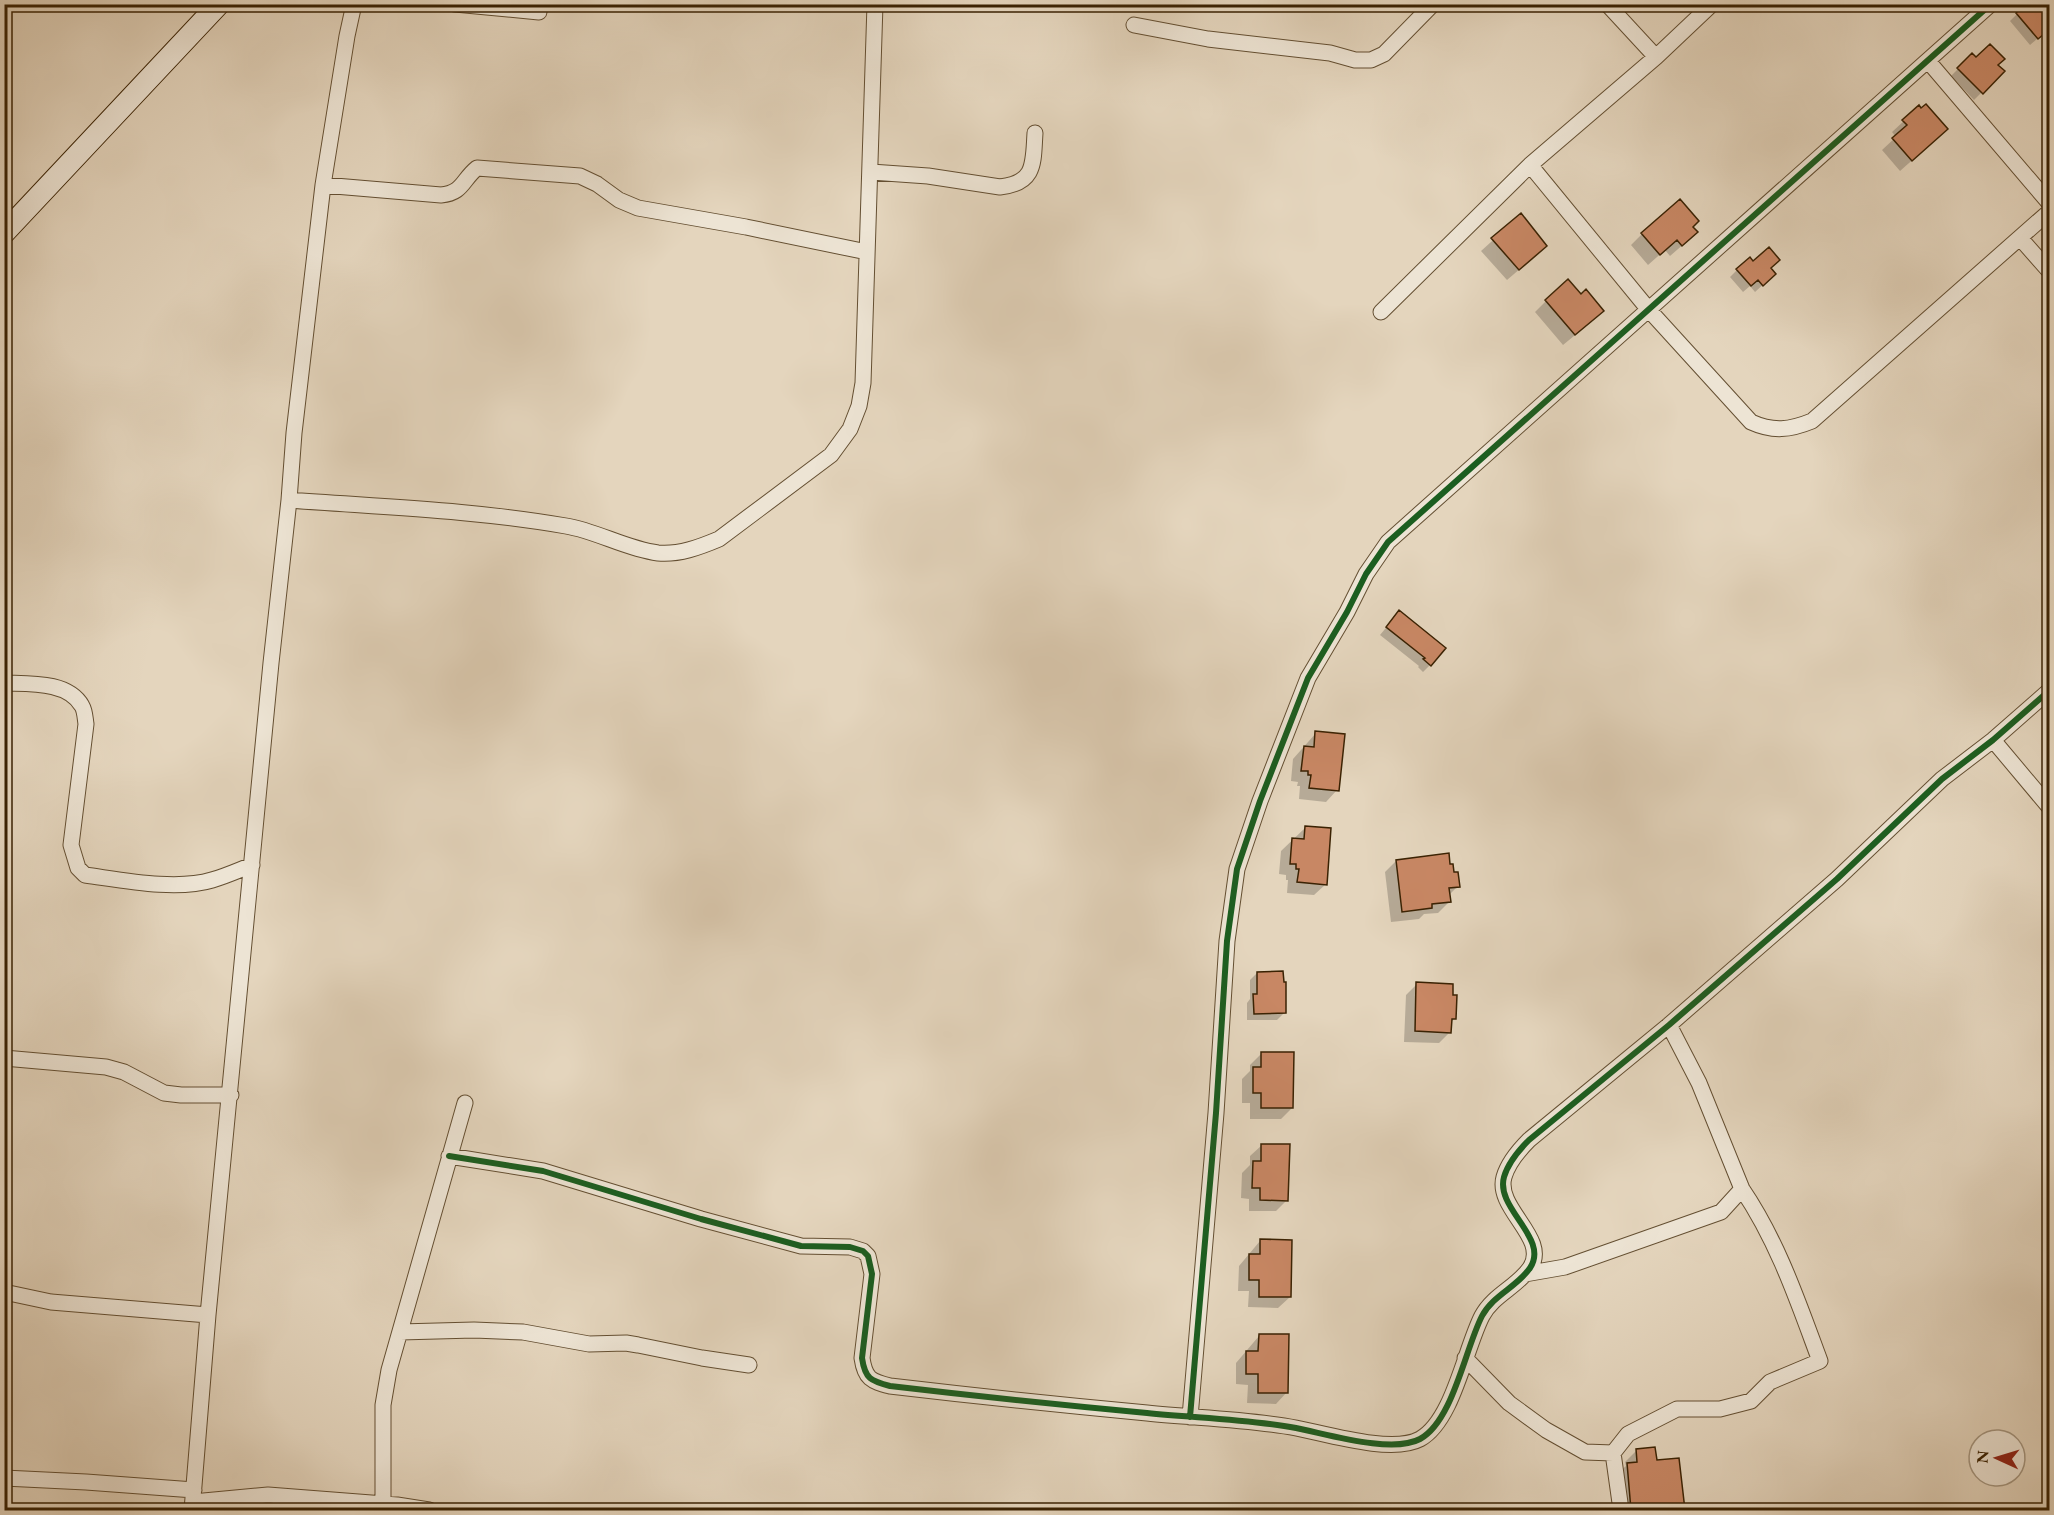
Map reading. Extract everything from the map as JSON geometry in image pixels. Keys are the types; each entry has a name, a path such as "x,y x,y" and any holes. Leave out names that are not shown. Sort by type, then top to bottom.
{"street":[{"path":"4,233 219,4"},
{"path":"193,1501 208,1315 294,432 323,185 354,4"},
{"path":"455,4 539,12"},
{"path":"289,500 490,516 567,526 657,553 676,552 719,539 831,455 850,429 859,406 863,383 875,4"},
{"path":"1134,25 1208,39 1330,53 1364,61 1384,54 1433,4"},
{"path":"1607,4 1656,57"},
{"path":"1381,312 1530,165 1656,57 1712,4"},
{"path":"1190,1417 1216,1113 1227,941 1237,869 1260,801 1308,678 1347,612 1366,574 1388,542 1928,61 1985,6"},
{"path":"1928,61 2049,204"},
{"path":"871,172 928,176 1000,187 1009,186 1019,183 1027,176 1031,168 1035,133"},
{"path":"1530,165 1648,310 1751,422 1764,428 1777,430 1797,428 1812,421 2049,212"},
{"path":"323,185 441,195 457,191 469,174 477,168 580,176 597,184 619,200 638,208 867,252"},
{"path":"2020,238 2049,272"},
{"path":"4,683 40,684 65,690 76,697 84,707 87,724 71,845 78,868 85,875 151,884 199,883 252,865"},
{"path":"449,1156 543,1171 701,1219 801,1246 850,1247 863,1251 868,1256 872,1274 862,1358 868,1378 878,1383 1048,1404 1287,1426 1380,1444 1411,1443 1431,1431 1444,1414 1483,1313 1494,1299 1525,1274 1532,1264 1532,1242 1504,1194 1504,1177 1510,1164 1529,1140 1669,1025 1837,879 1942,779 1993,740 2049,690"},
{"path":"1993,740 2049,808"},
{"path":"1621,1510 1613,1453 1628,1434 1677,1409 1720,1408 1751,1401 1770,1382 1820,1361 1786,1270 1758,1213 1742,1189 1699,1083 1669,1025"},
{"path":"4,1058 106,1067 124,1072 165,1093 231,1095"},
{"path":"383,1504 383,1405 389,1370 465,1102"},
{"path":"1525,1274 1565,1267 1721,1212 1742,1189"},
{"path":"4,1292 51,1302 208,1315"},
{"path":"400,1332 474,1330 523,1332 589,1344 626,1343 749,1365"},
{"path":"1465,1358 1509,1403 1546,1431 1585,1452 1613,1453"},
{"path":"4,1478 86,1482 193,1501 268,1495 429,1510"}],"building":[{"path":"2025,4 2050,4 2050,29 2038,39 2016,13"},
{"path":"1990,44 2005,59 1998,65 2005,71 1983,94 1957,68 1972,53 1976,57"},
{"path":"1926,104 1948,129 1912,161 1892,138 1907,125 1902,120 1919,105 1921,108"},
{"path":"1680,199 1699,221 1693,227 1698,232 1682,246 1677,240 1660,255 1641,233"},
{"path":"1521,213 1547,246 1519,270 1491,238"},
{"path":"1769,247 1780,260 1771,268 1776,274 1763,286 1758,280 1751,286 1736,269 1750,257 1753,261"},
{"path":"1568,279 1581,294 1586,289 1604,311 1575,335 1545,300"},
{"path":"1399,610 1446,648 1431,666 1423,659 1425,658 1386,627"},
{"path":"1315,731 1345,734 1339,791 1309,788 1311,775 1308,775 1308,771 1301,771 1304,746 1314,747"},
{"path":"1305,826 1331,828 1327,885 1297,882 1299,869 1296,869 1296,864 1290,864 1292,838 1304,839"},
{"path":"1449,853 1450,864 1453,864 1454,872 1458,872 1460,887 1449,888 1451,902 1432,904 1432,908 1402,912 1396,860"},
{"path":"1283,971 1284,982 1286,982 1286,1013 1254,1014 1253,994 1257,994 1257,972"},
{"path":"1416,982 1453,984 1453,995 1457,995 1456,1019 1452,1019 1451,1033 1415,1031"},
{"path":"1261,1052 1294,1052 1293,1108 1261,1108 1261,1093 1253,1093 1253,1067 1261,1067"},
{"path":"1261,1144 1290,1144 1288,1201 1260,1200 1260,1188 1252,1188 1253,1161 1261,1161"},
{"path":"1260,1239 1292,1240 1291,1297 1259,1297 1259,1280 1249,1280 1249,1254 1260,1254"},
{"path":"1259,1334 1289,1334 1288,1393 1258,1393 1258,1374 1246,1374 1246,1351 1258,1351"},
{"path":"1655,1447 1657,1460 1679,1458 1685,1510 1631,1510 1627,1463 1637,1462 1636,1449"}],"cycle path":[{"path":"1190,1417 1216,1113 1227,941 1237,869 1260,801 1308,678 1347,612 1366,574 1388,542 1991,4"},
{"path":"449,1156 543,1171 701,1219 801,1246 850,1247 863,1251 868,1256 872,1274 862,1358 867,1375 883,1384 1050,1404 1260,1423 1377,1444 1408,1443 1420,1439 1441,1417 1450,1401 1482,1316 1492,1302 1519,1281 1530,1268 1534,1257 1533,1246 1503,1189 1506,1172 1521,1148 1669,1025 1837,879 1942,779 1993,740 2050,690"}]}
